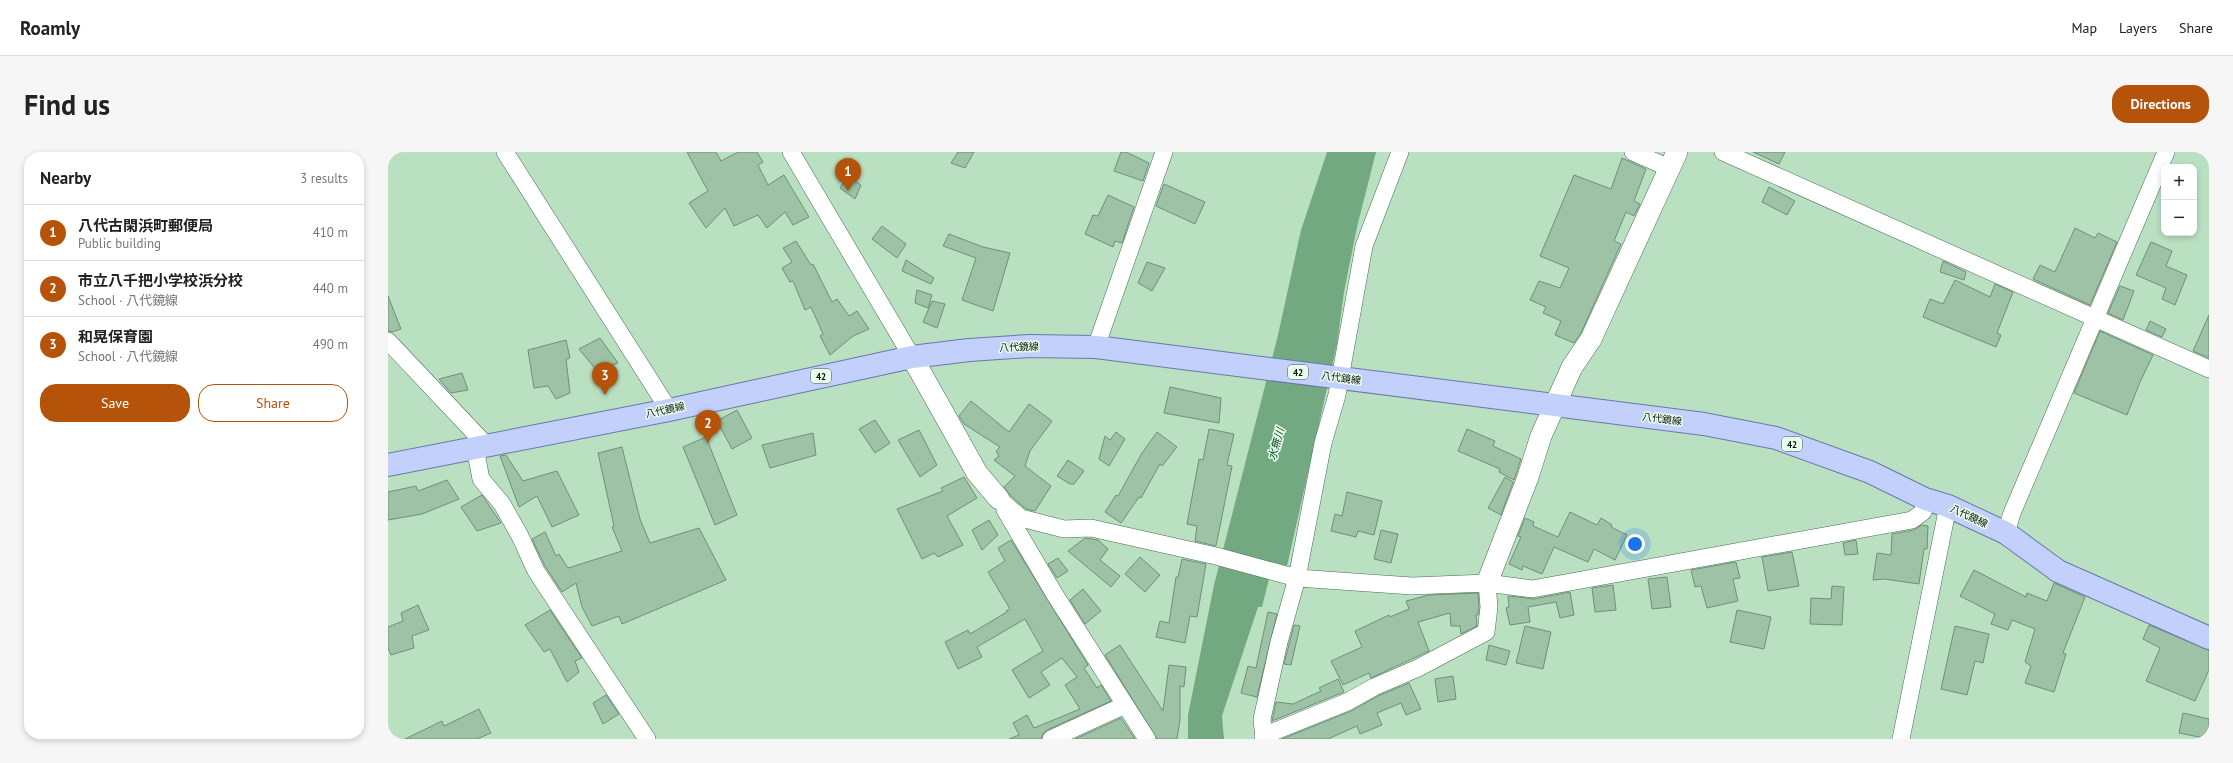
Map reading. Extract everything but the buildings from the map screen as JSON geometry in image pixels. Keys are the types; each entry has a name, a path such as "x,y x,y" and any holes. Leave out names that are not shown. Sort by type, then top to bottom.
{"main road":[{"name":"八代鏡線","path":"388,465 669,410 912,357 969,350 1029,346 1096,347 1704,424 1776,438 1870,472 1925,499 1948,506 2006,533 2058,571 2209,638"}],"street":[{"path":"504,152 669,410"},
{"path":"791,152 912,357 977,472 999,500 1054,595 1147,739"},
{"path":"1096,347 1164,152"},
{"path":"1400,152 1364,246 1338,378 1323,443 1297,578 1279,642 1262,719 1264,738 1347,702 1374,687 1418,668 1486,632 1489,607 1487,583 1528,477 1541,436 1572,367 1591,339 1673,160 1634,152"},
{"path":"1723,152 2209,370"},
{"path":"2006,533 2012,513 2166,152"},
{"path":"388,341 481,447 481,479 502,504 520,536 536,571 647,739"},
{"path":"999,500 1020,518 1064,529 1091,528 1216,556 1297,578 1412,586 1487,583 1532,589 1912,520 1924,512 1925,499"},
{"path":"1902,739 1948,506"},
{"path":"1051,739 1125,705"}],"water":[{"name":"水無川","path":"1327,152 1376,152 1357,227 1344,292 1337,344 1287,566 1273,563 1262,607 1258,607 1222,716 1224,739 1188,739 1188,715 1214,585 1278,335 1301,230"}],"place":[{"name":"八代古閑浜町郵便局","path":"848,191"},
{"name":"和晃保育園","path":"605,395"},
{"name":"市立八千把小学校浜分校","path":"708,443"}]}
